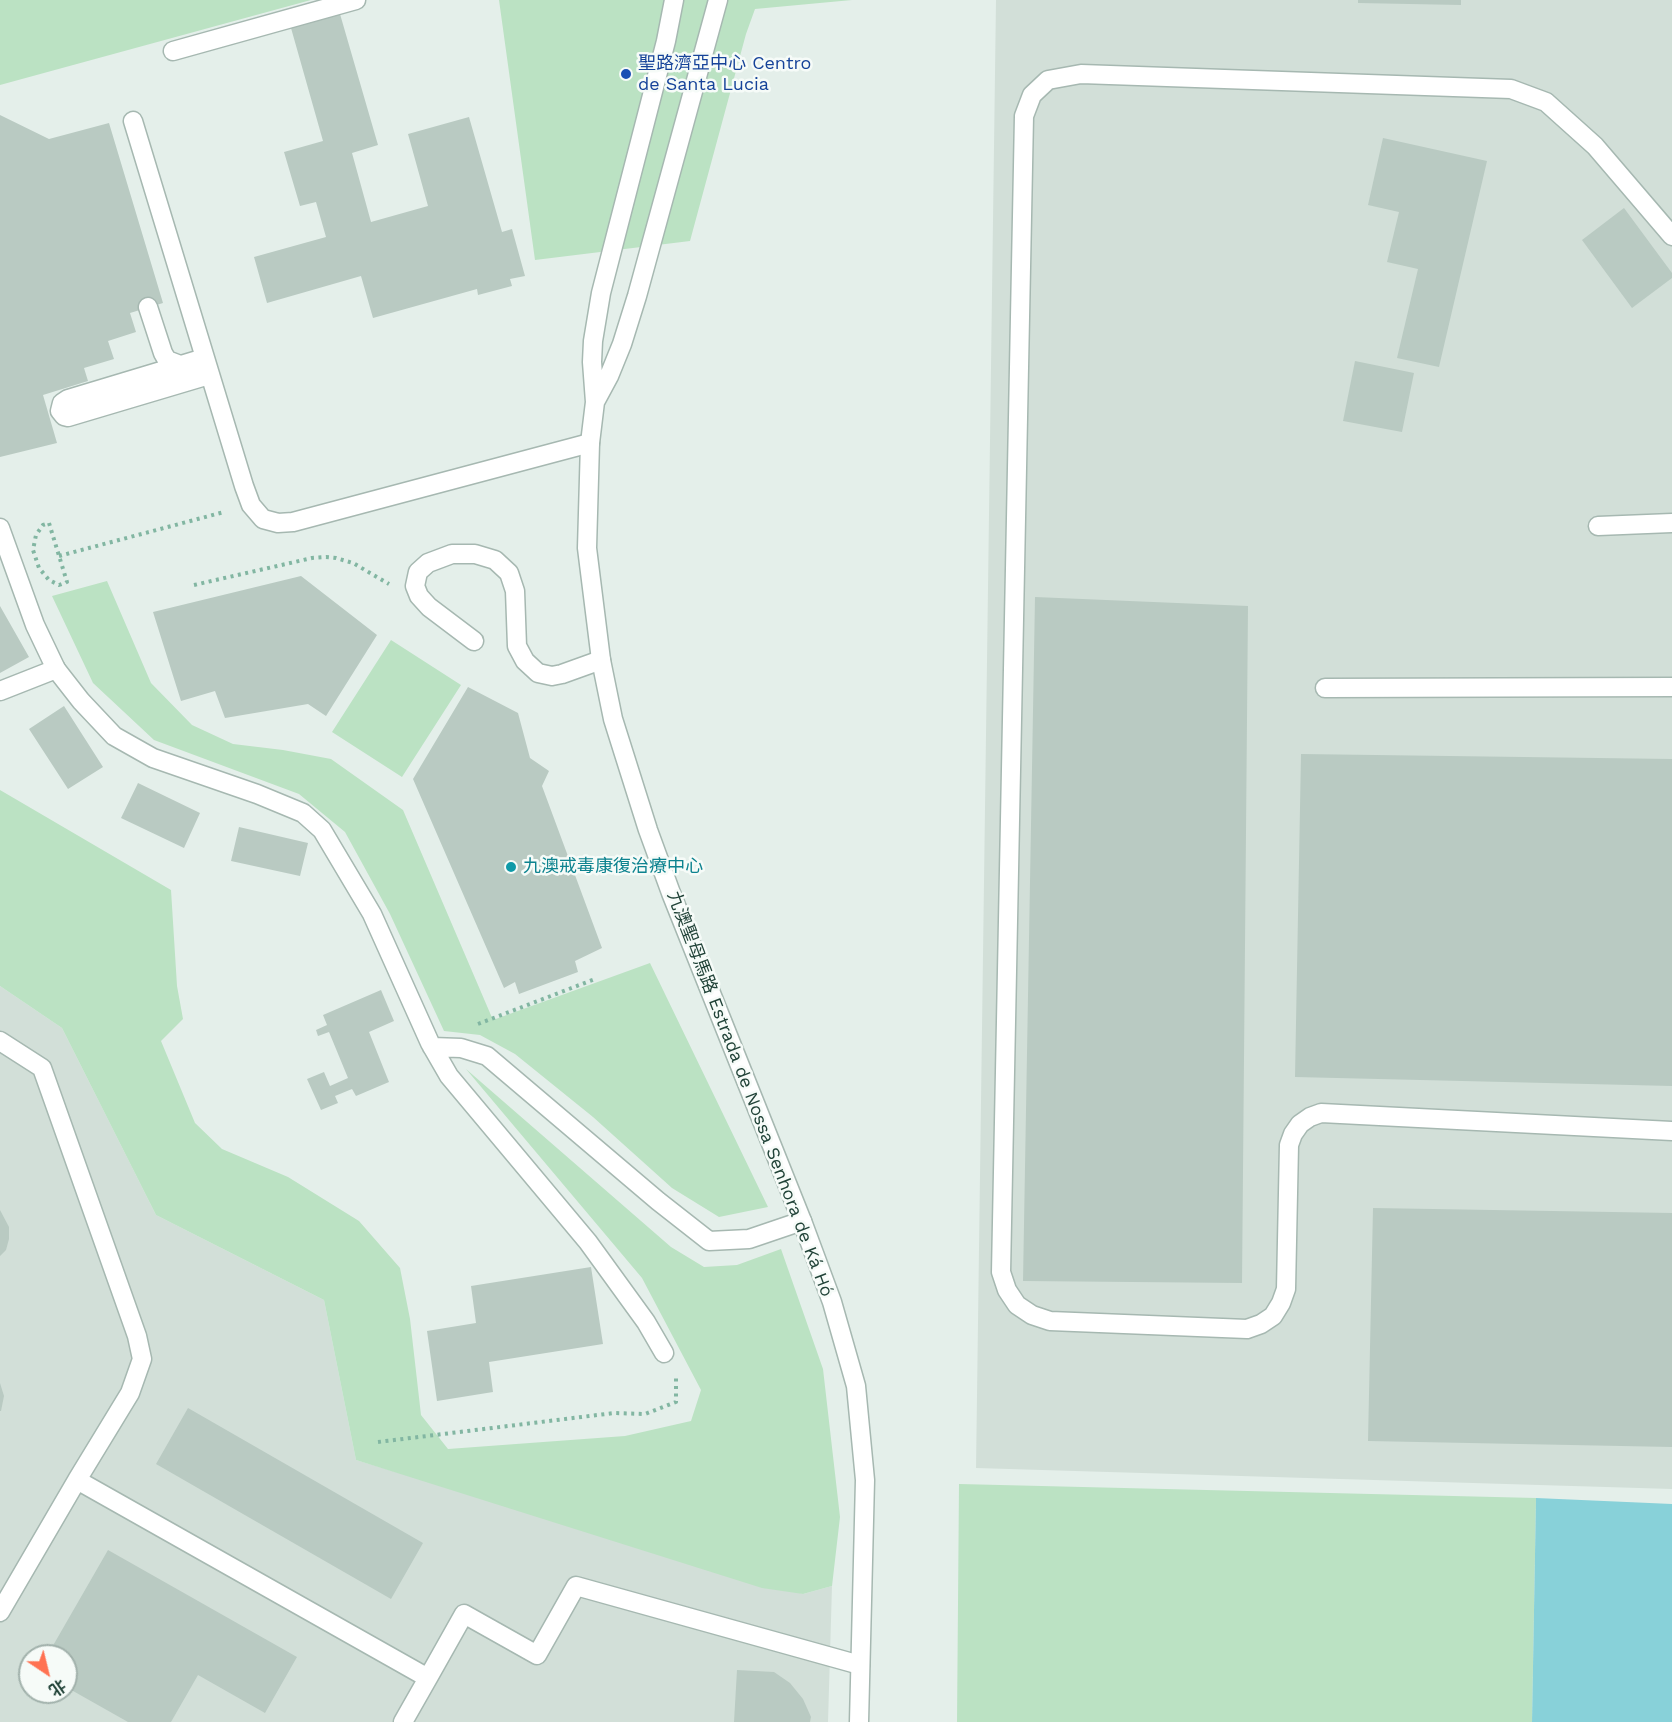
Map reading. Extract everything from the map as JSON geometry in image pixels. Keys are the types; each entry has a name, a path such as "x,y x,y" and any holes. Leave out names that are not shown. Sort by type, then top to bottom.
{"street":[{"path":"173,51 356,0"},
{"name":"九澳聖母馬路 Estrada de Nossa Senhora de Ká Hó","path":"674,0 666,42 601,293 593,341 595,402 590,443 587,548 601,660 613,719 648,830 802,1221 832,1302 856,1386 865,1480 859,1722"},
{"name":"九澳聖母馬路 Estrada de Nossa Senhora de Ká Hó","path":"595,402 609,376 634,306 718,0"},
{"path":"1672,236 1595,146 1546,102 1511,89 1081,74 1048,80 1032,95 1024,116 1001,1272 1007,1290 1017,1305 1032,1316 1050,1321 1247,1329 1262,1324 1273,1316 1286,1289 1289,1145 1293,1134 1310,1117 1322,1113 1672,1131"},
{"path":"132,120 206,366 251,505 263,519 278,523 293,522 590,443"},
{"path":"148,307 167,360 180,365 206,366"},
{"path":"154,373 161,366 163,353"},
{"path":"180,365 68,399 62,403 60,411 68,417 206,366"},
{"path":"1598,526 1672,524"},
{"path":"0,528 35,625 56,669 81,701 114,736 153,758 257,794 303,813 322,830 372,914 432,1047 449,1076 588,1242 646,1322 664,1353"},
{"path":"474,641 429,607 419,596 415,586 418,572 428,562 452,554 475,554 495,560 509,573 515,591 517,646 525,661 538,673 552,676 601,660"},
{"path":"0,691 56,669"},
{"path":"1325,688 1672,687"},
{"path":"0,1041 42,1068 136,1336 142,1359 130,1393 0,1612"},
{"path":"432,1047 462,1048 488,1056 658,1201 709,1241 749,1239 802,1221"},
{"path":"77,1480 428,1678"},
{"path":"402,1722 464,1614 537,1655 576,1586 860,1665"}],"path":[{"path":"59,556 251,505"},
{"path":"43,525 49,522 68,582 59,585"},
{"path":"194,585 312,558 336,558 353,563 429,607"},
{"path":"474,1026 596,979"},
{"path":"378,1442 614,1413 645,1414 676,1402 676,1375 664,1353"}],"shaded area":[{"path":"996,0 1672,0 1672,1489 976,1468"},
{"path":"0,986 62,1028 156,1215 324,1300 356,1460 803,1594 832,1586 828,1722 0,1722"}],"green space":[{"path":"0,0 311,0 0,85"},
{"path":"499,0 852,0 755,9 746,34 690,241 535,260"},
{"path":"107,581 151,683 192,725 233,744 331,759 403,810 493,1020 650,963 768,1207 719,1217 672,1188 593,1117 515,1054 480,1035 444,1031 390,914 345,832 299,794 154,740 93,683 52,596"},
{"path":"391,640 461,685 402,777 332,732"},
{"path":"0,790 171,890 177,986 183,1019 161,1041 195,1123 222,1149 288,1177 359,1221 400,1268 410,1319 421,1415 448,1449 625,1436 691,1421 701,1390 642,1278 466,1069 671,1247 704,1267 737,1265 781,1249 823,1369 840,1517 832,1586 803,1594 762,1588 356,1460 324,1300 156,1215 62,1028 0,986"},
{"path":"959,1484 1536,1498 1532,1722 957,1722"}],"water":[{"path":"1536,1498 1672,1504 1672,1722 1532,1722"}],"building":[{"path":"1358,0 1461,0 1461,5 1358,3"},
{"path":"340,14 378,145 352,153 371,222 428,206 408,134 469,117 502,232 512,229 525,276 510,279 512,286 478,295 477,289 373,318 361,276 267,303 254,257 326,237 316,202 300,206 284,152 323,141 291,28"},
{"path":"0,115 49,139 109,123 163,303 130,313 136,332 108,341 114,359 84,368 88,381 43,395 57,443 0,457"},
{"path":"1383,138 1487,161 1439,367 1397,358 1418,269 1387,262 1399,212 1368,205"},
{"path":"1624,208 1672,273 1672,278 1632,308 1582,240"},
{"path":"1355,361 1414,373 1402,432 1343,421"},
{"path":"301,576 377,635 326,716 308,704 225,718 215,691 181,701 153,612"},
{"path":"1035,597 1248,606 1242,1283 1023,1281"},
{"path":"0,606 29,657 0,673"},
{"name":"九澳戒毒康復治療中心","path":"468,687 518,713 530,758 549,771 542,786 602,948 575,961 578,972 519,994 515,982 504,988 413,779"},
{"path":"64,706 103,767 68,789 29,729"},
{"path":"1301,754 1672,759 1672,1086 1295,1077"},
{"path":"138,783 200,813 184,848 121,818"},
{"path":"239,827 308,843 300,876 231,861"},
{"path":"381,990 394,1021 369,1032 389,1082 356,1096 352,1089 335,1096 338,1103 321,1110 307,1079 324,1072 330,1086 348,1078 329,1032 318,1036 316,1030 327,1025 323,1015"},
{"path":"1373,1208 1672,1213 1672,1447 1368,1441"},
{"path":"0,1210 9,1227 9,1239 6,1250 0,1256"},
{"path":"591,1267 603,1344 489,1362 493,1392 437,1401 427,1331 476,1323 471,1286"},
{"path":"0,1383 4,1396 1,1411 0,1411"},
{"path":"188,1408 423,1543 391,1599 156,1464"},
{"path":"108,1550 297,1657 265,1713 198,1675 171,1722 128,1722 78,1694 78,1644 54,1644"},
{"path":"737,1670 774,1672 790,1683 803,1699 811,1717 810,1722 734,1722"}],"place":[{"name":"聖路濟亞中心 Centro de Santa Lucia","path":"626,74"},
{"name":"九澳戒毒康復治療中心","path":"511,867"}]}
